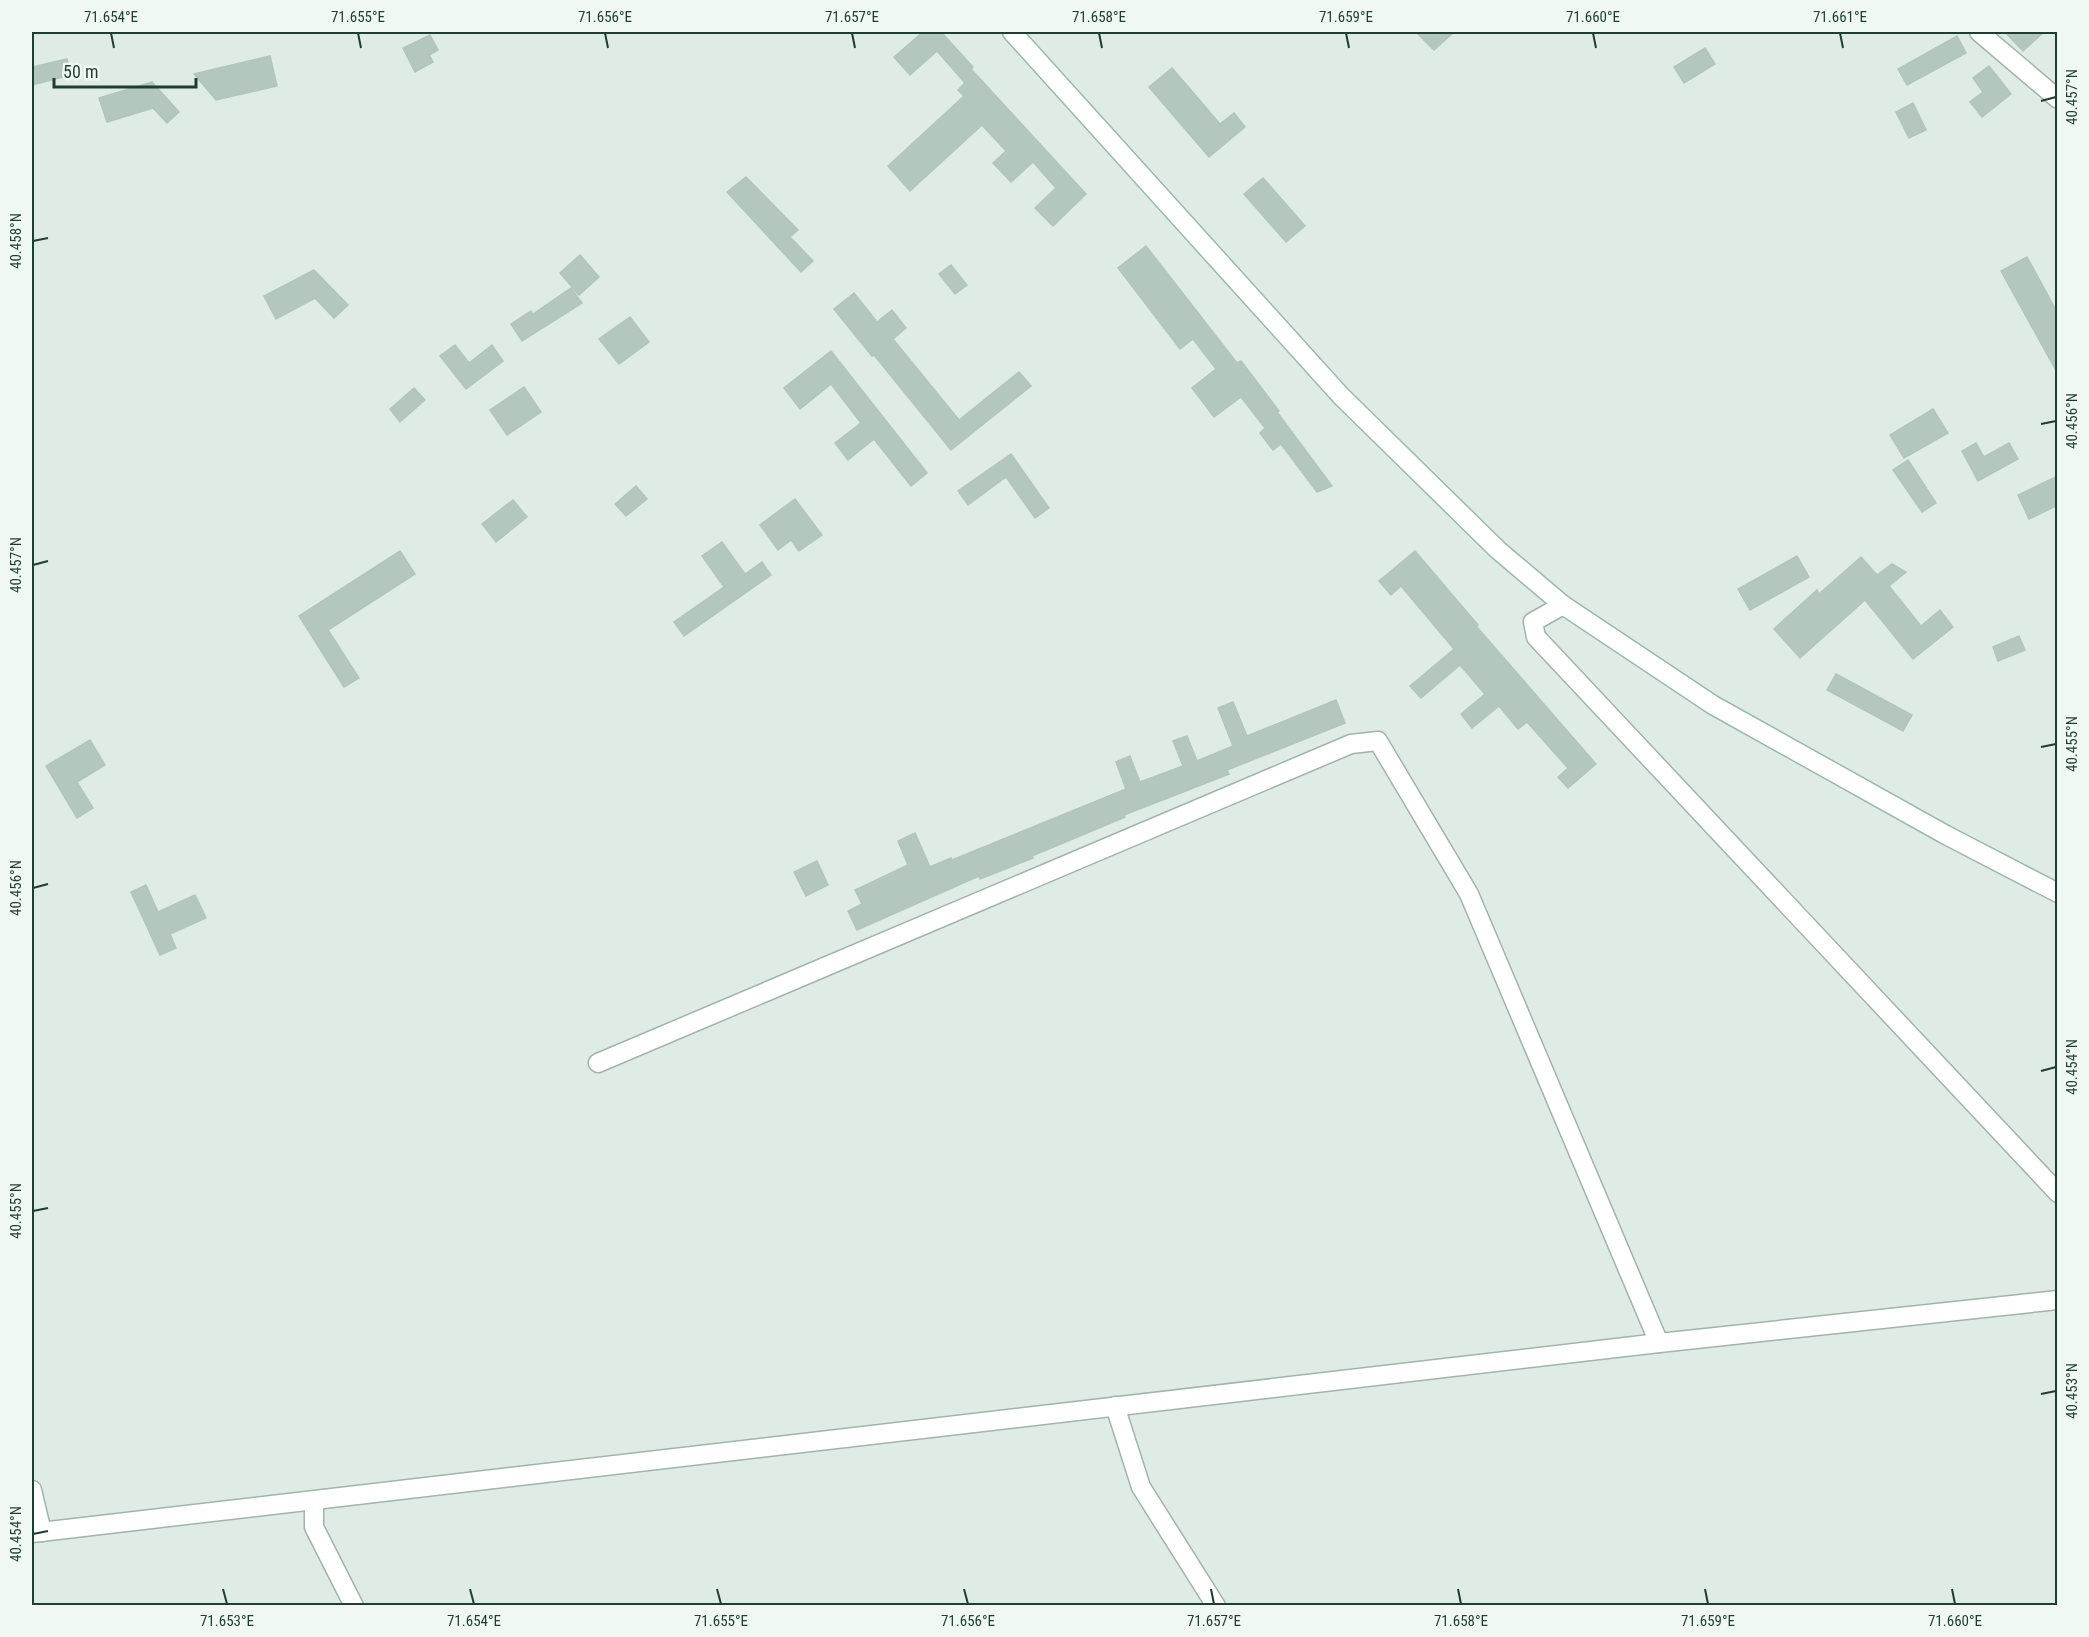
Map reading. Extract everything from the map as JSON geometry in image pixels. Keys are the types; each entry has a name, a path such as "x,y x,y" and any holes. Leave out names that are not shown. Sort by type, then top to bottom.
{"street":[{"path":"1012,32 1341,396 1498,550 1563,605 1713,705 1936,829 2058,893"},
{"path":"1979,32 2058,99"},
{"path":"1563,605 1533,622 1536,637 2058,1193"},
{"path":"598,1063 1351,744 1378,741 1469,894 1659,1343"},
{"path":"32,1490 37,1532 1659,1343 2058,1300"},
{"path":"1115,1406 1141,1487 1216,1605"},
{"path":"314,1501 314,1527 354,1605"}],"building":[{"path":"923,32 941,32 973,67 971,69 1086,194 1053,226 1035,208 1056,188 1033,162 1011,182 993,163 1006,151 982,125 910,191 888,166 964,96 958,90 965,83 937,51 910,75 894,57"},
{"path":"1416,32 1454,32 1434,50"},
{"path":"2005,32 2044,32 2023,51"},
{"path":"430,35 438,50 429,55 433,62 415,72 403,48"},
{"path":"1957,36 1966,53 1907,85 1898,69"},
{"path":"1705,48 1715,64 1684,83 1674,67"},
{"path":"270,56 277,86 216,100 194,74"},
{"path":"67,59 71,75 32,85 32,67"},
{"path":"1989,66 2011,94 1982,117 1970,102 1983,92 1973,78"},
{"path":"1172,68 1220,124 1234,113 1245,127 1209,157 1149,87"},
{"path":"152,82 179,112 167,123 153,108 107,122 99,98"},
{"path":"1913,103 1926,130 1909,138 1896,112"},
{"path":"746,177 798,230 790,237 813,261 801,272 727,192"},
{"path":"1263,178 1305,226 1286,242 1244,194"},
{"path":"1146,246 1237,363 1241,361 1332,486 1317,492 1281,444 1273,450 1260,433 1265,428 1241,397 1214,417 1192,388 1216,369 1193,339 1180,349 1118,268"},
{"path":"580,255 599,277 579,295 560,273"},
{"path":"2027,257 2058,314 2058,374 2001,271"},
{"path":"951,265 967,285 955,294 939,274"},
{"path":"314,270 348,305 334,318 315,298 276,319 264,296"},
{"path":"571,288 582,303 522,341 511,324 531,311 533,314"},
{"path":"854,293 877,322 892,310 906,328 893,339 959,420 1019,372 1031,386 951,450 834,309"},
{"path":"630,317 649,342 619,364 599,339"},
{"path":"455,345 469,363 492,345 503,361 466,389 440,356"},
{"path":"831,351 927,473 911,486 874,439 848,460 835,443 861,423 831,384 800,409 784,388"},
{"path":"524,387 541,412 507,435 490,410"},
{"path":"414,388 425,400 400,422 390,409"},
{"path":"1933,409 1948,433 1904,458 1890,435"},
{"path":"1976,443 1984,457 2009,443 2018,459 1978,481 1962,451"},
{"path":"1011,454 1049,508 1035,518 1006,477 968,505 958,491"},
{"path":"1908,460 1936,503 1922,512 1893,470"},
{"path":"2058,476 2058,505 2029,519 2018,495"},
{"path":"636,486 647,499 626,516 615,504"},
{"path":"795,499 822,535 799,551 791,540 778,550 760,525"},
{"path":"513,500 527,517 496,542 482,524"},
{"path":"722,542 745,574 762,562 771,575 684,636 674,622 724,587 702,556"},
{"path":"400,551 415,574 328,630 359,678 344,687 299,616"},
{"path":"1415,551 1478,625 1476,626 1596,764 1568,788 1558,777 1568,768 1527,722 1518,729 1499,706 1472,728 1461,714 1485,694 1460,665 1421,698 1410,686 1454,649 1401,586 1391,595 1379,581"},
{"path":"1797,556 1809,577 1750,610 1738,589"},
{"path":"1861,557 1877,575 1892,564 1906,572 1889,586 1921,626 1940,610 1953,627 1913,659 1865,600 1800,658 1774,629 1817,590 1819,594"},
{"path":"2019,636 2025,650 1998,661 1993,647"},
{"path":"1836,674 1912,715 1903,731 1827,690"},
{"path":"1336,700 1345,723 1227,770 1229,774 1124,815 1125,817 1032,856 1033,858 980,879 979,876 857,930 848,911 862,904 855,890 908,865 898,841 915,833 930,867 1126,789 1116,762 1130,756 1140,782 1183,766 1173,741 1187,736 1197,761 1233,746 1218,708 1233,702 1247,736"},
{"path":"90,740 105,765 77,782 93,808 77,818 46,766"},
{"path":"817,861 828,885 806,896 794,872"},
{"path":"146,885 158,912 195,895 206,918 170,934 176,948 160,955 131,892"}]}
